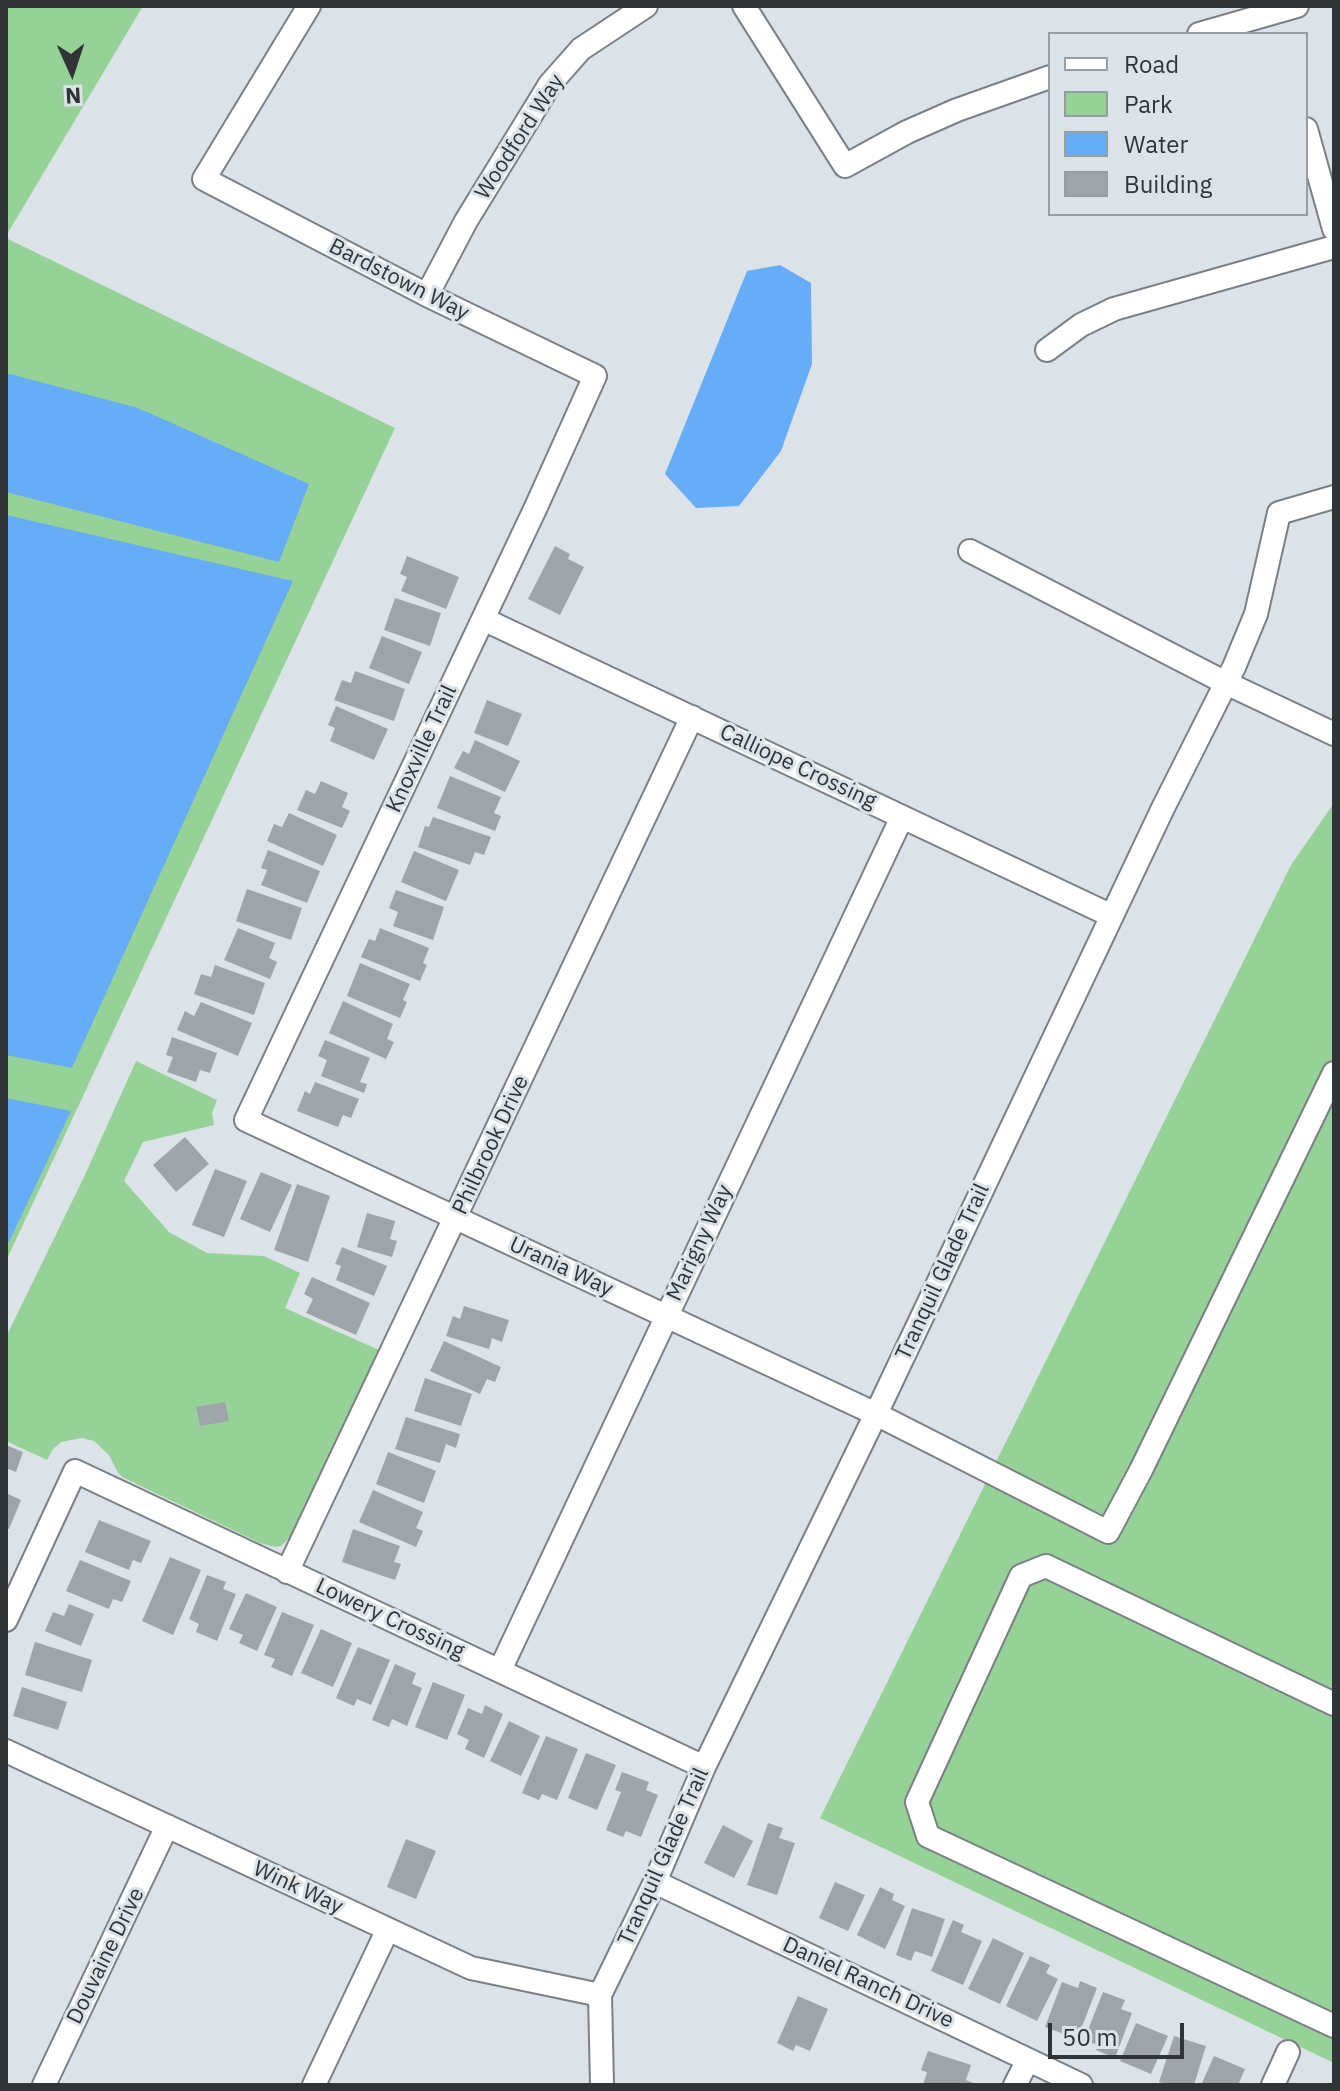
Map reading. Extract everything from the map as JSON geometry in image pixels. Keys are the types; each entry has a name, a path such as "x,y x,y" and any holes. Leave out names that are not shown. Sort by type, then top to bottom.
{"street":[{"name":"Bardstown Way","path":"309,6 204,179 427,295 595,376"},
{"name":"Woodford Way","path":"427,295 466,221 550,84 581,49 646,6"},
{"path":"744,6 845,166 907,132 957,110 1048,78"},
{"path":"1208,32 1275,18 1297,6"},
{"path":"1308,136 1334,229"},
{"path":"1047,350 1081,325 1114,309 1334,247"},
{"name":"Knoxville Trail","path":"246,1120 595,376"},
{"name":"Tranquil Glade Trail","path":"602,2085 600,1995 655,1882 704,1767 1226,683 1256,614 1279,513 1334,497"},
{"path":"970,551 1226,683 1334,734"},
{"name":"Calliope Crossing","path":"483,619 1112,916"},
{"name":"Philbrook Drive","path":"287,1572 692,717"},
{"name":"Marigny Way","path":"500,1670 902,817"},
{"name":"Urania Way","path":"246,1120 876,1414 1108,1532 1334,1073"},
{"name":"Lowery Crossing","path":"6,1620 75,1471 704,1767"},
{"path":"1334,1704 1046,1566 1021,1576 917,1802 928,1836 1334,2026"},
{"name":"Wink Way","path":"6,1751 471,1968 600,1995"},
{"name":"Douvaine Drive","path":"44,2085 167,1826"},
{"name":"Daniel Ranch Drive","path":"655,1882 1081,2085"},
{"path":"314,2085 387,1931"},
{"path":"1273,2085 1288,2052"},
{"path":"1015,2085 1028,2060"}],"green space":[{"path":"6,6 143,6 6,236"},
{"path":"6,238 395,428 6,1261"},
{"path":"1334,803 1334,2063 820,1818 1291,865"},
{"path":"136,1061 217,1100 212,1113 214,1125 143,1142 124,1181 169,1232 207,1253 264,1256 300,1273 285,1308 379,1350 292,1535 281,1546 260,1543 122,1477 109,1455 94,1441 82,1438 61,1442 47,1460 6,1441 6,1337"}],"water":[{"path":"780,265 811,283 812,364 781,451 739,506 696,508 665,474 747,271"},
{"path":"6,373 138,408 309,484 279,562 6,492"},
{"path":"6,515 293,581 72,1068 6,1055"},
{"path":"6,1098 71,1111 6,1248"}],"building":[{"path":"555,546 570,554 568,559 584,567 560,615 528,599"},
{"path":"407,556 459,577 446,609 401,591 407,577 400,574"},
{"path":"395,598 441,613 430,646 384,630"},
{"path":"382,636 422,652 409,684 369,668"},
{"path":"355,671 405,689 394,721 334,700 342,680 351,683"},
{"path":"487,700 522,714 508,746 474,733"},
{"path":"336,706 388,729 374,760 330,741 335,728 328,725"},
{"path":"475,740 520,761 505,792 454,768 463,751 469,754"},
{"path":"450,776 501,797 494,813 501,816 495,831 437,808"},
{"path":"321,781 348,793 342,807 350,811 342,828 297,810 306,790 315,794"},
{"path":"289,813 337,835 323,866 267,841 274,824 282,827"},
{"path":"433,817 491,837 484,855 475,852 470,865 418,847 425,826 429,827"},
{"path":"268,850 320,871 307,903 261,885 267,870 261,868"},
{"path":"414,851 459,870 446,901 401,882"},
{"path":"247,889 302,908 291,940 236,921"},
{"path":"396,890 444,907 433,940 393,926 398,912 389,908"},
{"path":"238,928 275,943 269,958 277,962 270,979 224,960"},
{"path":"380,928 429,948 423,963 427,965 420,981 361,957 369,939 375,941"},
{"path":"360,963 410,984 400,1018 347,996"},
{"path":"215,965 265,983 254,1015 194,994 201,974 211,977"},
{"path":"343,1001 393,1024 387,1039 394,1042 386,1059 329,1033"},
{"path":"201,1002 252,1023 238,1056 177,1030 185,1011 194,1016"},
{"path":"172,1037 217,1053 210,1073 200,1070 196,1082 167,1072 173,1057 166,1055"},
{"path":"325,1040 370,1058 360,1082 367,1084 364,1093 321,1076 327,1060 318,1056"},
{"path":"315,1082 359,1099 351,1118 343,1115 338,1127 297,1111 305,1091 310,1094"},
{"path":"185,1137 209,1164 176,1192 153,1165"},
{"path":"215,1169 247,1181 224,1237 192,1225"},
{"path":"261,1172 292,1185 270,1232 240,1219"},
{"path":"297,1184 330,1196 308,1262 274,1250"},
{"path":"367,1213 395,1221 390,1239 397,1241 392,1257 357,1247"},
{"path":"342,1247 387,1266 374,1296 336,1280 341,1266 335,1264"},
{"path":"312,1277 370,1303 356,1335 306,1313 313,1299 304,1294"},
{"path":"464,1306 509,1320 502,1342 492,1338 489,1349 446,1336 453,1316 460,1319"},
{"path":"444,1341 501,1367 495,1382 487,1379 480,1394 430,1371"},
{"path":"425,1378 472,1394 461,1426 414,1411"},
{"path":"225,1402 229,1421 200,1426 196,1407"},
{"path":"406,1417 460,1434 456,1448 446,1444 440,1463 395,1449"},
{"path":"6,1445 23,1452 16,1472 6,1468"},
{"path":"388,1452 436,1471 424,1503 376,1484"},
{"path":"373,1490 423,1512 416,1528 423,1531 416,1547 359,1522"},
{"path":"6,1493 21,1500 9,1529 6,1528"},
{"path":"99,1520 151,1541 141,1563 133,1560 129,1570 85,1552"},
{"path":"353,1529 400,1546 394,1562 401,1564 395,1580 342,1562"},
{"path":"170,1557 201,1570 173,1635 142,1621"},
{"path":"80,1560 131,1581 122,1602 113,1599 109,1609 66,1591"},
{"path":"207,1575 226,1582 223,1589 236,1594 217,1641 196,1632 199,1624 189,1619"},
{"path":"246,1593 277,1607 257,1651 239,1643 243,1635 229,1629"},
{"path":"69,1604 94,1614 81,1646 45,1631 53,1612 64,1616"},
{"path":"282,1612 314,1625 292,1676 271,1667 275,1659 264,1655"},
{"path":"321,1629 352,1643 333,1687 301,1673"},
{"path":"35,1642 92,1660 82,1692 25,1675"},
{"path":"358,1647 390,1660 371,1705 357,1699 354,1706 336,1698"},
{"path":"395,1664 416,1673 412,1684 422,1688 407,1726 392,1719 389,1727 372,1720"},
{"path":"433,1682 465,1695 447,1740 415,1727"},
{"path":"22,1687 67,1702 58,1730 13,1716"},
{"path":"485,1705 503,1714 484,1758 465,1749 469,1740 457,1734 468,1708 482,1714"},
{"path":"509,1721 540,1736 521,1776 490,1761"},
{"path":"546,1736 578,1749 557,1800 542,1794 539,1800 522,1793"},
{"path":"586,1753 616,1765 597,1810 568,1798"},
{"path":"622,1772 649,1782 646,1790 658,1795 641,1837 626,1831 623,1837 606,1830 621,1792 615,1790"},
{"path":"768,1823 783,1828 779,1838 795,1843 777,1895 747,1885"},
{"path":"723,1825 753,1841 734,1878 704,1863"},
{"path":"406,1839 436,1851 416,1899 387,1887"},
{"path":"835,1882 865,1895 848,1931 819,1918"},
{"path":"880,1887 894,1894 892,1900 905,1906 885,1949 857,1935"},
{"path":"912,1908 945,1919 932,1957 915,1951 911,1961 896,1955"},
{"path":"953,1920 964,1925 961,1932 982,1941 963,1985 931,1971"},
{"path":"993,1938 1024,1953 1000,2004 968,1989"},
{"path":"1030,1956 1050,1965 1046,1973 1058,1979 1037,2021 1006,2006"},
{"path":"1080,1981 1097,1988 1077,2039 1045,2027 1062,1982 1078,1988"},
{"path":"1103,1992 1125,2000 1121,2009 1132,2013 1115,2058 1096,2050 1098,2045 1084,2040"},
{"path":"798,1996 828,2009 810,2051 796,2045 793,2051 777,2043"},
{"path":"1136,2023 1168,2036 1151,2074 1120,2061"},
{"path":"1174,2036 1206,2046 1194,2085 1159,2082"},
{"path":"928,2051 971,2065 966,2080 978,2085 923,2085 927,2072 921,2070"},
{"path":"1214,2056 1245,2069 1238,2085 1201,2085"}]}
